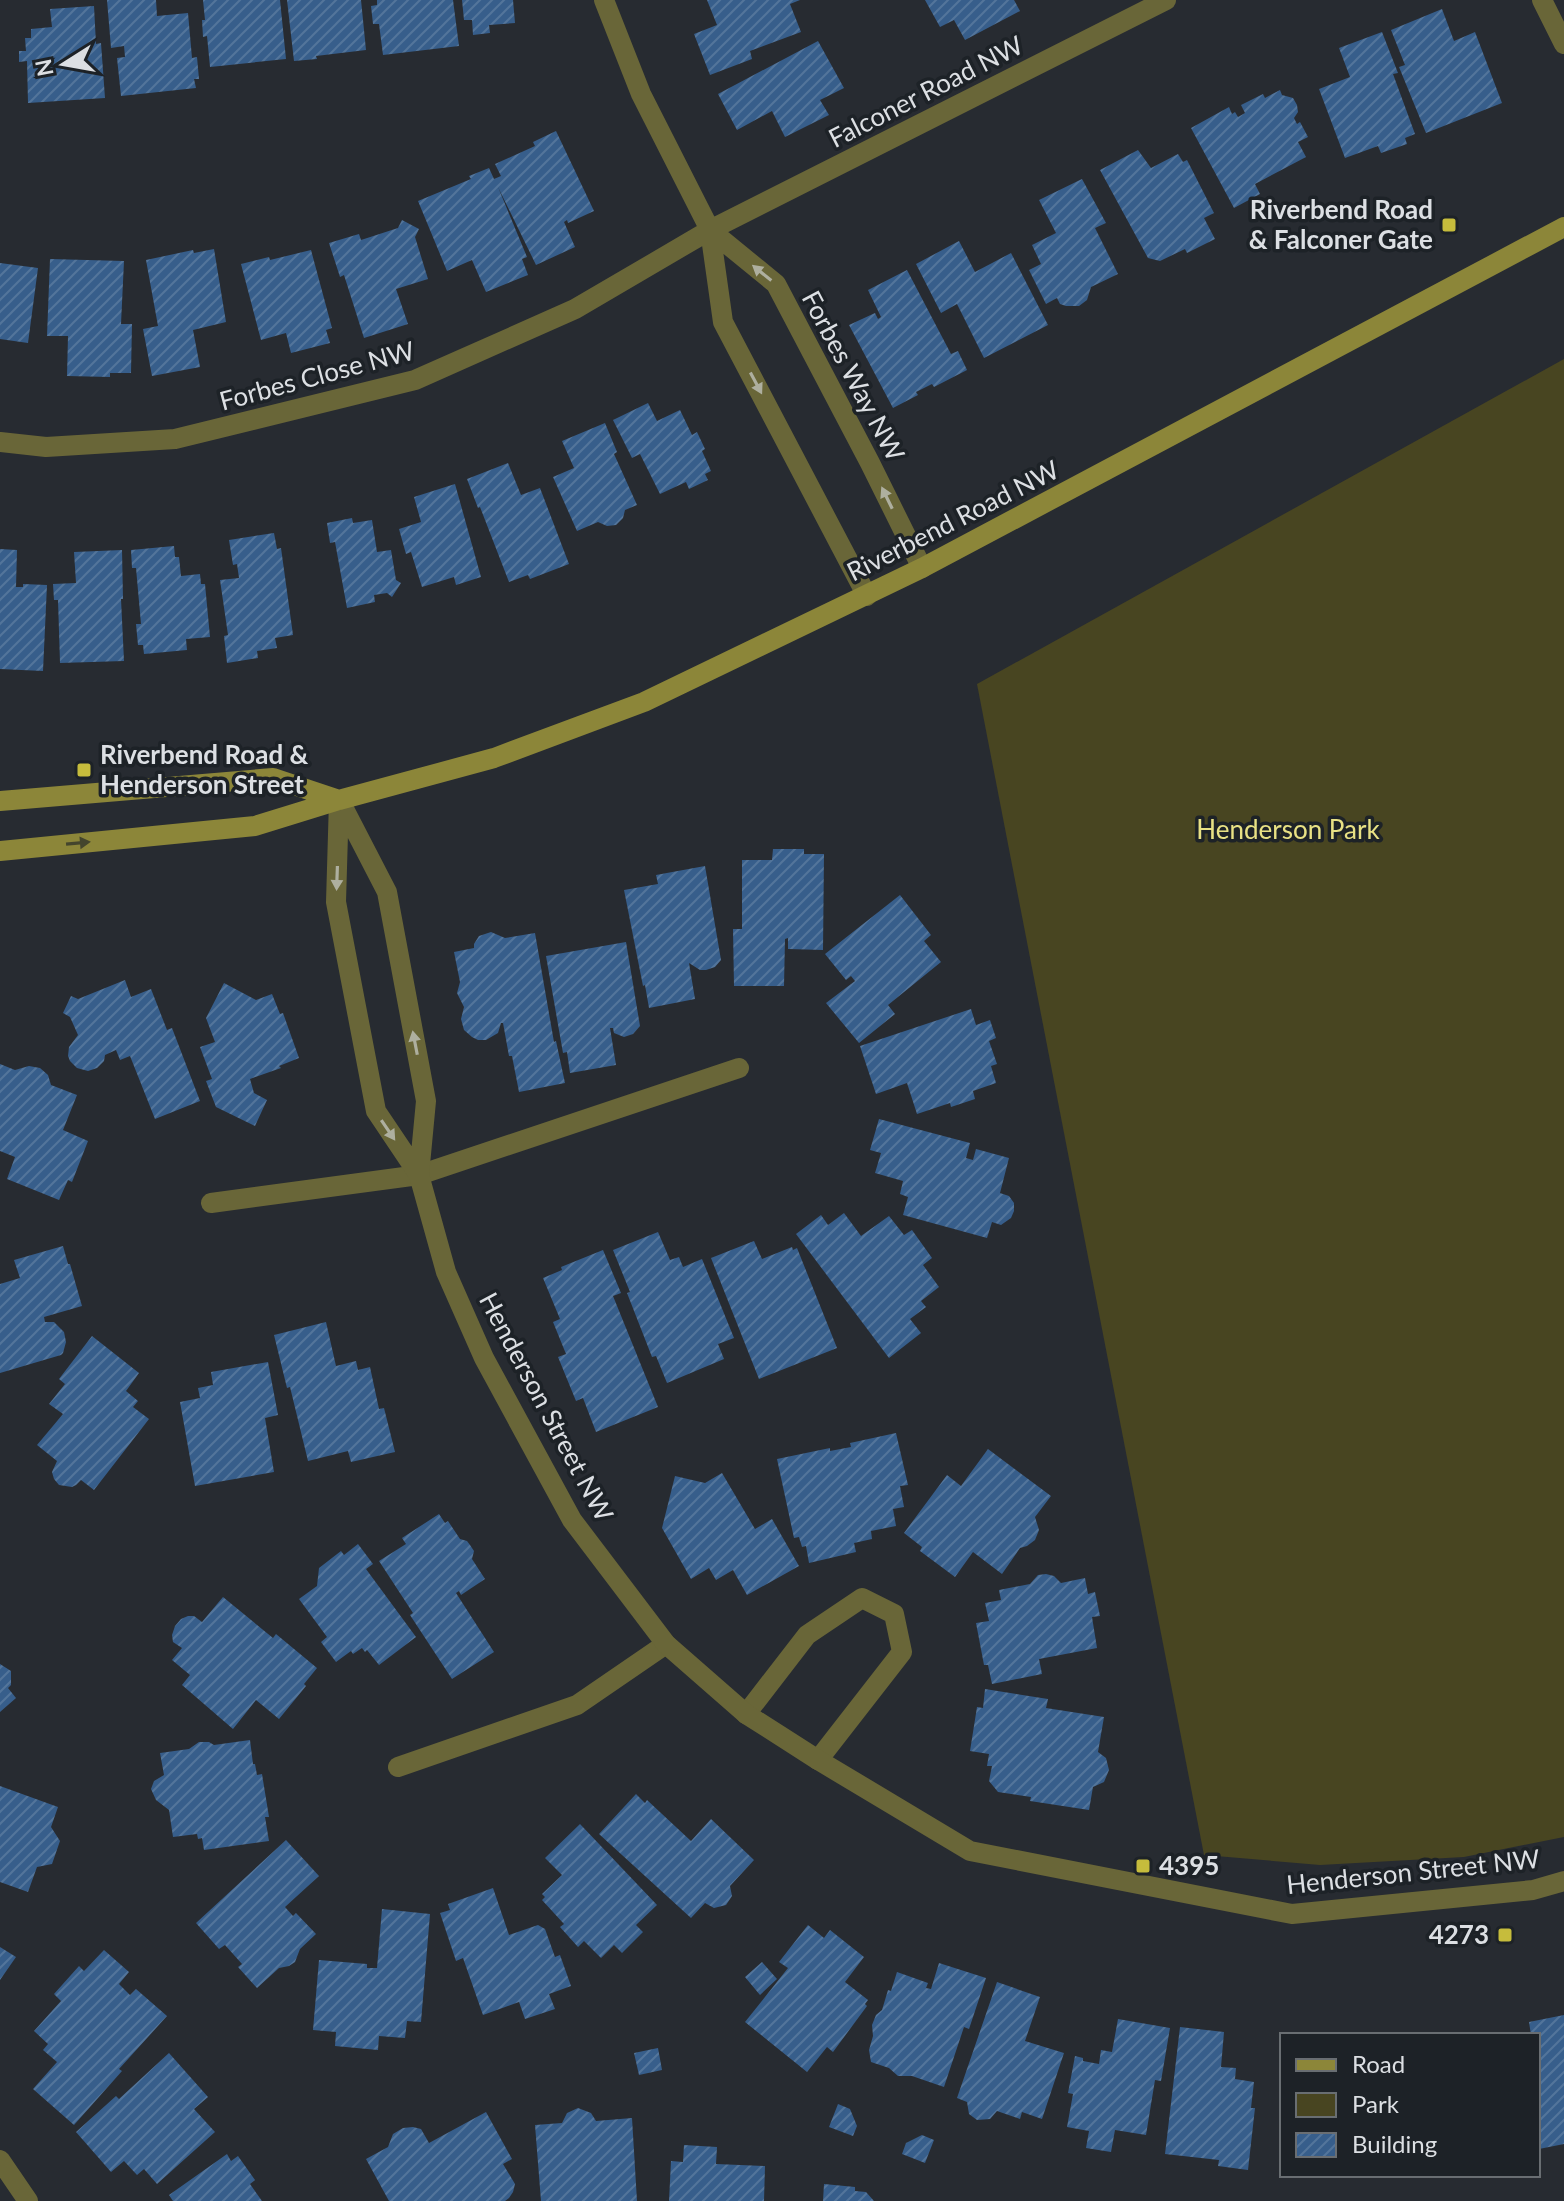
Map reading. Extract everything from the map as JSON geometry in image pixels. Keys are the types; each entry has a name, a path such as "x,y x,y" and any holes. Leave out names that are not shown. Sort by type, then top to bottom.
{"main road":[{"name":"Riverbend Road NW","path":"0,851 255,826 494,758 644,702 922,568 1564,227"},
{"path":"0,801 273,778 339,800"}],"street":[{"name":"Forbes Way NW","path":"604,0 641,94 710,230 723,322 867,596"},
{"name":"Falconer Road NW","path":"710,230 1166,0"},
{"path":"1542,0 1564,44"},
{"name":"Forbes Way NW","path":"710,230 776,284 922,568"},
{"name":"Forbes Close NW","path":"0,442 46,447 175,439 415,380 575,309 710,230"},
{"name":"Henderson Street NW","path":"339,800 336,902 376,1111 419,1175 446,1272 484,1358 572,1520 666,1644 746,1714 970,1851 1292,1914 1533,1890 1564,1881"},
{"name":"Henderson Street NW","path":"339,800 387,892 426,1101 419,1175"},
{"path":"211,1203 419,1175 739,1068"},
{"path":"746,1714 807,1635 851,1605 862,1598 894,1614 902,1652 818,1760"},
{"path":"398,1767 577,1705 666,1644"},
{"path":"0,2160 28,2201"}],"green space":[{"name":"Henderson Park","path":"1564,359 1564,1837 1464,1857 1320,1865 1204,1855 977,684"}],"building":[{"path":"107,0 156,0 157,16 188,13 192,58 197,57 199,79 194,79 196,88 121,96 117,58 125,57 124,46 111,48"},
{"path":"203,0 280,0 286,59 210,67 207,36 203,37"},
{"path":"287,0 361,0 366,50 294,61"},
{"path":"377,0 453,0 459,46 383,55 379,24 373,24 371,6 377,5"},
{"path":"462,0 513,0 515,23 489,25 490,33 473,35 472,20 464,20"},
{"path":"707,0 800,0 790,4 801,32 750,51 752,59 710,75 694,34 717,25"},
{"path":"925,0 1014,0 1020,11 965,40 954,20 940,27"},
{"path":"94,6 96,44 101,43 105,98 28,103 27,61 19,62 19,51 26,51 25,38 31,38 31,29 52,27 50,9"},
{"path":"1442,9 1454,41 1475,32 1502,103 1426,133 1399,67 1405,65 1391,30"},
{"path":"1382,32 1398,73 1393,74 1415,134 1405,138 1407,144 1381,153 1378,146 1345,158 1319,89 1350,77 1339,48"},
{"path":"818,41 844,88 820,100 829,115 785,137 772,111 737,130 718,94"},
{"path":"1280,90 1282,95 1293,98 1297,105 1298,112 1294,118 1297,124 1300,122 1308,137 1298,142 1306,157 1255,184 1260,194 1234,208 1191,128 1229,107 1232,114 1235,112 1238,117 1245,113 1241,105"},
{"path":"556,131 594,211 564,222 575,247 536,265 498,187 527,257 522,259 528,275 486,292 472,260 447,271 418,201 489,168 494,179 501,176 495,164 535,146 533,142"},
{"path":"1138,150 1151,168 1178,154 1183,162 1187,160 1214,213 1204,218 1215,239 1187,253 1185,249 1160,261 1148,258 1100,170"},
{"path":"1082,179 1106,223 1095,228 1118,274 1091,287 1087,300 1079,306 1060,304 1057,298 1046,304 1029,270 1041,264 1032,245 1056,233 1039,200"},
{"path":"402,220 419,229 415,237 428,279 396,289 408,324 364,338 344,275 340,277 329,243 359,234 361,240 398,228"},
{"path":"959,241 975,272 1011,253 1048,325 984,358 957,304 941,313 916,264"},
{"path":"214,249 226,322 193,330 200,367 152,376 143,329 158,326 146,260"},
{"path":"311,250 332,328 326,330 330,343 291,353 286,333 261,340 241,264"},
{"path":"50,259 124,261 121,324 132,324 131,373 110,373 110,377 67,376 68,336 47,336"},
{"path":"0,263 38,268 28,343 0,339"},
{"path":"907,270 951,354 958,351 967,370 934,387 932,384 916,392 918,395 893,408 849,325 875,313 878,319 881,317 868,290"},
{"path":"648,403 657,421 680,410 692,435 697,432 705,449 702,451 711,471 705,474 708,480 689,489 686,482 660,494 640,454 632,458 613,420"},
{"path":"605,423 617,452 614,454 637,505 625,510 623,518 616,525 607,526 598,522 577,531 553,477 574,468 562,441"},
{"path":"508,463 521,495 540,488 569,564 530,579 528,575 509,582 467,479"},
{"path":"455,484 481,577 456,585 454,577 422,587 411,552 406,554 399,529 421,522 414,497"},
{"path":"352,518 353,523 372,520 377,552 391,550 396,580 401,583 392,597 387,593 374,595 375,602 347,608 335,542 330,543 327,523"},
{"path":"274,533 277,549 281,548 293,635 275,638 277,648 257,651 258,658 227,663 224,636 228,635 220,580 239,578 237,564 233,565 229,540"},
{"path":"174,546 181,576 200,574 201,584 205,584 210,637 186,639 187,650 144,654 143,645 138,645 136,624 141,624 136,568 132,568 131,550"},
{"path":"0,549 17,550 16,587 23,587 23,584 47,585 43,671 0,669"},
{"path":"122,550 124,661 60,663 58,600 54,600 53,584 76,583 74,552"},
{"path":"773,849 804,849 804,854 824,854 823,950 788,949 788,938 785,939 784,986 734,986 733,929 742,929 742,860 772,860"},
{"path":"705,866 721,960 715,967 706,970 689,963 695,999 649,1008 624,890 658,884 656,875"},
{"path":"900,895 931,935 924,941 941,962 888,1005 895,1014 859,1043 826,1003 855,981 851,976 846,980 825,954"},
{"path":"491,932 505,938 535,933 554,1042 565,1083 519,1092 503,1023 498,1033 486,1040 478,1040 464,1030 461,1019 464,1007 457,993 460,982 454,952 474,948 479,936"},
{"path":"626,942 640,1026 633,1034 624,1037 610,1028 616,1065 570,1073 567,1052 563,1053 546,956"},
{"path":"125,980 131,997 151,989 167,1030 172,1028 200,1101 155,1119 130,1056 120,1060 116,1050 105,1055 97,1068 88,1071 77,1068 70,1061 69,1047 78,1035 70,1017 63,1013 71,996 78,999"},
{"path":"224,983 256,1000 272,994 280,1014 283,1013 299,1058 250,1079 254,1093 267,1100 255,1126 216,1107 206,1081 212,1079 200,1047 215,1042 206,1018"},
{"path":"971,1009 976,1025 990,1020 996,1038 989,1041 997,1064 991,1066 996,1083 973,1091 975,1099 917,1114 907,1083 876,1094 860,1046"},
{"path":"0,1064 15,1070 29,1066 40,1068 48,1075 51,1085 77,1095 63,1130 88,1141 72,1182 68,1180 59,1200 7,1179 15,1157 0,1151"},
{"path":"879,1119 970,1143 966,1158 973,1160 976,1149 1009,1158 1000,1193 1009,1196 1014,1203 1011,1218 1001,1225 992,1222 987,1238 903,1215 908,1197 900,1194 903,1181 875,1173 881,1153 870,1150"},
{"path":"844,1213 861,1236 889,1216 904,1235 912,1230 932,1258 923,1265 939,1287 921,1301 926,1307 910,1319 921,1333 889,1358 796,1234 821,1215 828,1225"},
{"path":"658,1232 670,1260 679,1257 683,1267 702,1259 734,1338 718,1344 724,1359 667,1383 656,1356 652,1357 613,1250"},
{"path":"754,1241 762,1259 792,1247 793,1250 797,1248 837,1348 759,1379 711,1258"},
{"path":"63,1246 82,1306 44,1317 45,1322 54,1322 64,1332 66,1342 63,1353 0,1373 0,1284 20,1278 14,1260"},
{"path":"603,1250 621,1293 613,1296 658,1407 596,1432 583,1398 576,1401 558,1357 566,1354 553,1322 560,1319 543,1278"},
{"path":"326,1322 336,1366 356,1361 358,1370 370,1367 379,1409 384,1408 395,1452 351,1462 348,1451 308,1461 274,1335"},
{"path":"92,1336 139,1373 126,1391 138,1401 133,1407 149,1419 94,1490 81,1480 72,1487 59,1485 52,1472 57,1461 37,1445 63,1414 49,1404 65,1384 59,1379"},
{"path":"268,1362 278,1415 265,1418 274,1472 195,1486 180,1402 200,1398 198,1388 213,1385 211,1372"},
{"path":"896,1433 908,1485 900,1486 904,1507 893,1509 896,1526 871,1531 872,1539 854,1543 856,1552 809,1563 806,1546 802,1547 799,1537 794,1538 777,1459 851,1447 850,1443"},
{"path":"988,1449 1051,1496 1035,1517 1039,1530 1035,1540 1020,1548 1002,1574 973,1552 955,1577 920,1551 922,1547 904,1533 947,1475 961,1486"},
{"path":"722,1473 755,1529 772,1519 799,1566 747,1595 733,1570 716,1580 709,1568 691,1579 662,1528 675,1476 705,1483"},
{"path":"439,1514 474,1551 472,1559 485,1579 461,1595 459,1591 456,1593 494,1652 452,1679 379,1561 406,1544 402,1538"},
{"path":"358,1544 373,1564 366,1569 416,1637 379,1665 362,1648 353,1654 351,1651 336,1662 321,1642 327,1637 299,1599 317,1586 319,1568 341,1551 344,1555"},
{"path":"1038,1575 1054,1576 1061,1583 1085,1578 1088,1594 1095,1592 1100,1616 1092,1617 1097,1648 1039,1659 1042,1674 992,1684 988,1665 984,1665 976,1623 989,1621 985,1603 1001,1600 999,1590 1030,1584"},
{"path":"223,1597 273,1638 276,1634 317,1668 279,1719 256,1700 233,1729 182,1685 190,1675 172,1660 182,1648 173,1642 175,1626 188,1616 202,1622"},
{"path":"0,1664 11,1671 11,1685 8,1688 16,1698 0,1712"},
{"path":"985,1689 1048,1699 1046,1708 1104,1717 1098,1752 1106,1758 1109,1770 1104,1782 1093,1787 1089,1810 1030,1801 1031,1797 998,1792 989,1781 992,1766 987,1766 989,1754 970,1751 977,1707 983,1708"},
{"path":"250,1740 253,1764 257,1775 262,1774 269,1817 265,1817 269,1841 204,1850 202,1838 198,1839 197,1834 173,1837 169,1810 156,1800 151,1789 154,1781 164,1775 160,1753 189,1749 199,1742 214,1745"},
{"path":"0,1786 58,1807 51,1827 60,1841 52,1864 37,1867 28,1892 0,1882"},
{"path":"636,1794 645,1803 647,1800 691,1841 711,1819 754,1860 730,1886 732,1896 726,1905 714,1908 705,1903 691,1918 599,1834"},
{"path":"580,1824 657,1905 636,1925 643,1932 622,1953 614,1945 601,1958 584,1941 578,1947 560,1927 564,1924 542,1900 545,1897 542,1894 562,1875 545,1858"},
{"path":"286,1840 319,1876 285,1907 293,1916 296,1913 316,1934 300,1949 295,1962 279,1968 257,1988 238,1967 242,1964 225,1945 219,1949 196,1923"},
{"path":"493,1888 509,1935 538,1925 545,1929 555,1957 560,1955 571,1986 549,1994 555,2009 525,2019 519,2002 483,2015 463,1958 456,1961 440,1913 450,1910 448,1904"},
{"path":"382,1909 430,1914 421,2022 407,2021 405,2038 379,2036 378,2050 335,2046 336,2032 313,2030 319,1960 367,1964 367,1968 377,1968"},
{"path":"808,1925 824,1938 830,1930 864,1957 845,1982 868,2000 867,2006 833,2052 827,2047 807,2072 745,2022 788,1968 779,1962"},
{"path":"0,1947 16,1957 0,1980"},
{"path":"104,1950 129,1972 119,1984 130,1995 136,1989 167,2016 74,2125 33,2089 57,2062 43,2050 48,2044 34,2031 61,2001 54,1994 79,1966 84,1971"},
{"path":"762,1962 777,1979 760,1995 745,1977"},
{"path":"939,1963 986,1978 969,2029 964,2027 944,2087 912,2076 898,2076 889,2068 871,2062 869,2050 872,2025 882,2010 888,1990 891,1991 897,1972 928,1983 926,1988 931,1989"},
{"path":"997,1982 1040,1997 1025,2041 1064,2053 1042,2119 1022,2112 1020,2119 997,2111 990,2119 977,2120 969,2114 967,2102 957,2098"},
{"path":"1564,2015 1564,2144 1540,2149 1540,2033 1531,2033 1529,2022"},
{"path":"1118,2019 1170,2028 1161,2081 1155,2080 1146,2135 1115,2130 1111,2152 1086,2148 1089,2131 1067,2127 1073,2094 1068,2093 1075,2056 1099,2064 1101,2050 1112,2052"},
{"path":"1180,2027 1224,2032 1221,2067 1236,2068 1235,2079 1254,2082 1251,2108 1255,2108 1248,2170 1218,2166 1219,2160 1165,2154"},
{"path":"658,2048 662,2070 639,2075 634,2053"},
{"path":"169,2053 208,2097 194,2109 215,2132 157,2184 144,2169 137,2175 124,2161 111,2172 76,2132 116,2096 119,2099"},
{"path":"838,2104 850,2109 857,2126 853,2136 829,2127"},
{"path":"578,2108 591,2113 596,2121 632,2118 637,2201 541,2201 535,2125 562,2123 567,2113"},
{"path":"486,2112 512,2159 503,2164 515,2184 509,2198 505,2201 389,2201 366,2159 388,2147 393,2134 403,2128 421,2129 429,2143"},
{"path":"922,2135 934,2140 925,2163 902,2154 906,2143"},
{"path":"684,2145 717,2147 716,2164 765,2166 764,2201 669,2201 671,2161 683,2162"},
{"path":"227,2154 231,2161 238,2156 255,2180 250,2184 262,2201 173,2201 169,2195"},
{"path":"824,2184 855,2187 855,2191 866,2192 874,2201 823,2201"}],"place":[{"name":"Riverbend Road & Falconer Gate","path":"1449,225"},
{"name":"Riverbend Road & Henderson Street","path":"84,770"},
{"name":"4395","path":"1143,1866"},
{"name":"4273","path":"1505,1935"}]}
